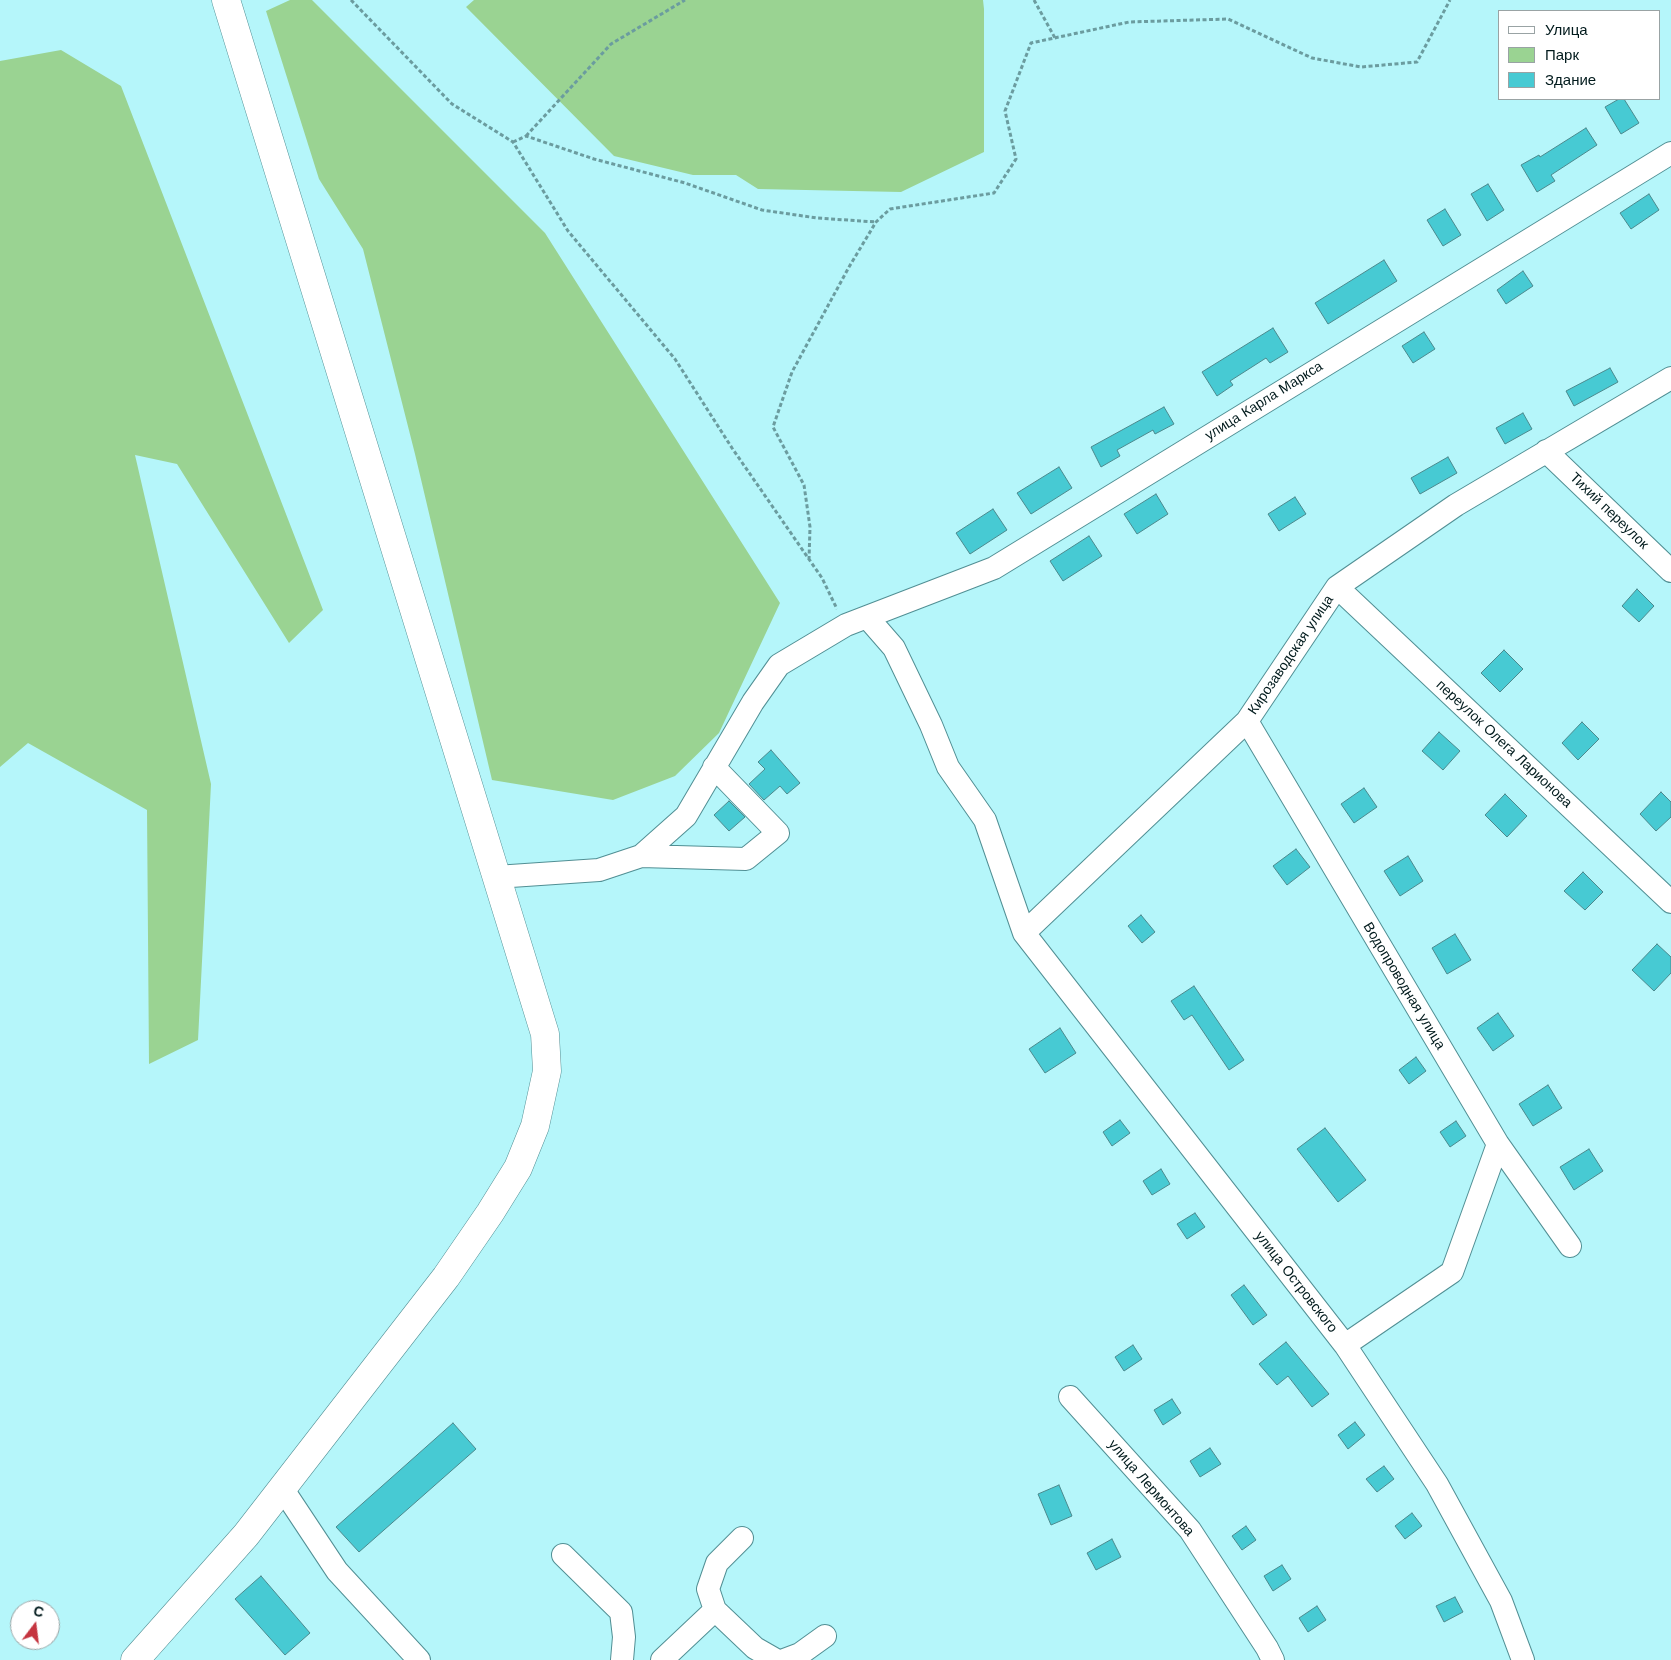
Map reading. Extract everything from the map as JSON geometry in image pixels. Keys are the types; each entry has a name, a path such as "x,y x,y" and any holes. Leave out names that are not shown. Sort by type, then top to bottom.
{"main road":[{"path":"135,1660 246,1535 446,1277 518,1168 535,1126 547,1071 545,1034 226,0"}],"street":[{"name":"улица Карла Маркса","path":"641,856 686,816 753,702 779,665 846,625 994,568 1670,156"},
{"name":"Кирозаводская улица","path":"1024,933 1247,721 1337,587 1456,505 1671,378"},
{"name":"Тихий переулок","path":"1546,451 1671,571"},
{"name":"переулок Олега Ларионова","path":"1337,587 1671,902"},
{"name":"улица Островского","path":"868,617 894,648 931,725 948,767 985,820 1024,933 1345,1345 1437,1484 1501,1601 1523,1660"},
{"name":"Водопроводная улица","path":"1247,721 1498,1144 1570,1246"},
{"path":"496,878 599,870 641,856 746,859 778,833 714,767"},
{"path":"1345,1345 1452,1272 1498,1144"},
{"name":"улица Лермонтова","path":"1070,1397 1190,1530 1273,1660"},
{"path":"282,1488 337,1571 419,1660"},
{"path":"742,1538 717,1563 708,1590 715,1610 756,1648 776,1660"},
{"path":"563,1555 621,1612 624,1638 622,1660"},
{"path":"662,1660 715,1610"},
{"path":"784,1660 800,1654 825,1636"}],"path":[{"path":"352,0 452,104 513,142 568,231 675,359 732,448 822,578 846,625"},
{"path":"513,142 526,136 612,44 686,0"},
{"path":"1034,0 1055,38"},
{"path":"809,560 810,527 804,485 773,427 792,372 848,266 876,222 890,209 994,193 1016,159 1005,111 1031,43 1130,22 1228,19 1312,58 1361,67 1417,62 1450,0"},
{"path":"526,136 594,159 685,183 762,210 817,218 876,222"}],"green space":[{"path":"290,0 312,0 545,233 780,603 719,733 675,776 613,800 492,780 415,454 363,249 319,179 266,11"},
{"path":"474,0 983,0 984,152 901,192 758,189 736,175 693,175 614,156 466,7"},
{"path":"61,50 121,86 323,610 289,643 177,464 135,455 211,784 198,1040 149,1064 147,810 28,743 0,767 0,61"}],"building":[{"path":"1617,100 1625,100 1639,123 1621,134 1605,107"},
{"path":"1586,128 1597,145 1551,175 1555,181 1537,192 1521,165 1539,155 1540,157"},
{"path":"1488,184 1504,210 1487,221 1471,194"},
{"path":"1649,194 1659,210 1631,229 1620,213"},
{"path":"1445,209 1461,235 1443,246 1427,220"},
{"path":"1384,260 1397,281 1328,324 1315,303"},
{"path":"1523,271 1533,286 1506,304 1497,290"},
{"path":"1273,328 1288,352 1270,363 1266,358 1230,381 1233,385 1217,396 1202,372"},
{"path":"1424,332 1435,349 1413,363 1402,346"},
{"path":"1610,368 1618,382 1574,406 1566,391"},
{"path":"1164,407 1174,424 1155,434 1153,430 1117,450 1120,456 1101,467 1091,447"},
{"path":"1523,413 1532,429 1505,444 1496,428"},
{"path":"1448,457 1457,473 1420,494 1411,478"},
{"path":"1059,467 1072,488 1031,514 1017,493"},
{"path":"1156,494 1168,514 1137,534 1124,514"},
{"path":"1295,497 1306,514 1279,531 1268,514"},
{"path":"993,509 1007,530 970,554 956,533"},
{"path":"1089,536 1102,556 1063,581 1050,561"},
{"path":"1637,589 1654,606 1639,622 1622,606"},
{"path":"1504,650 1523,669 1500,692 1481,673"},
{"path":"1582,722 1599,739 1578,760 1562,743"},
{"path":"1439,732 1460,751 1443,770 1422,751"},
{"path":"771,750 800,783 787,794 780,786 764,800 749,784 765,769 758,762"},
{"path":"1364,788 1377,807 1354,823 1341,804"},
{"path":"1661,792 1671,802 1671,817 1656,831 1640,814"},
{"path":"1505,794 1527,816 1507,837 1485,815"},
{"path":"729,801 745,817 729,831 714,815"},
{"path":"1296,849 1310,867 1287,885 1273,866"},
{"path":"1408,856 1423,881 1400,896 1384,871"},
{"path":"1583,872 1603,892 1585,910 1564,891"},
{"path":"1141,915 1155,932 1142,943 1128,926"},
{"path":"1455,934 1471,960 1447,974 1432,948"},
{"path":"1657,944 1671,957 1671,973 1654,991 1632,970"},
{"path":"1194,986 1244,1060 1229,1070 1192,1015 1184,1020 1171,1001"},
{"path":"1498,1013 1514,1036 1493,1051 1477,1028"},
{"path":"1060,1028 1076,1053 1045,1073 1029,1049"},
{"path":"1416,1057 1426,1071 1409,1084 1399,1070"},
{"path":"1548,1085 1562,1108 1533,1126 1519,1104"},
{"path":"1120,1120 1130,1133 1112,1146 1103,1132"},
{"path":"1456,1121 1466,1136 1450,1147 1440,1132"},
{"path":"1325,1128 1366,1180 1338,1202 1297,1149"},
{"path":"1589,1149 1603,1171 1574,1190 1560,1167"},
{"path":"1161,1169 1170,1184 1152,1195 1143,1181"},
{"path":"1195,1213 1205,1227 1187,1239 1177,1224"},
{"path":"1244,1285 1267,1315 1253,1325 1231,1295"},
{"path":"1286,1342 1329,1394 1312,1407 1288,1376 1277,1385 1259,1364"},
{"path":"1133,1345 1142,1359 1124,1371 1115,1357"},
{"path":"1172,1399 1181,1413 1163,1425 1154,1410"},
{"path":"1355,1422 1365,1435 1348,1449 1338,1435"},
{"path":"453,1423 476,1449 359,1552 336,1527"},
{"path":"1210,1448 1221,1464 1200,1477 1190,1461"},
{"path":"1384,1466 1394,1479 1377,1492 1366,1479"},
{"path":"1059,1485 1072,1516 1051,1525 1038,1494"},
{"path":"1412,1513 1422,1526 1405,1539 1395,1526"},
{"path":"1246,1526 1256,1540 1242,1550 1232,1536"},
{"path":"1112,1539 1121,1557 1096,1570 1087,1553"},
{"path":"1282,1565 1291,1579 1273,1591 1264,1576"},
{"path":"261,1576 310,1633 285,1655 235,1599"},
{"path":"1455,1597 1463,1612 1444,1622 1436,1606"},
{"path":"1317,1606 1326,1620 1308,1632 1299,1618"}]}
